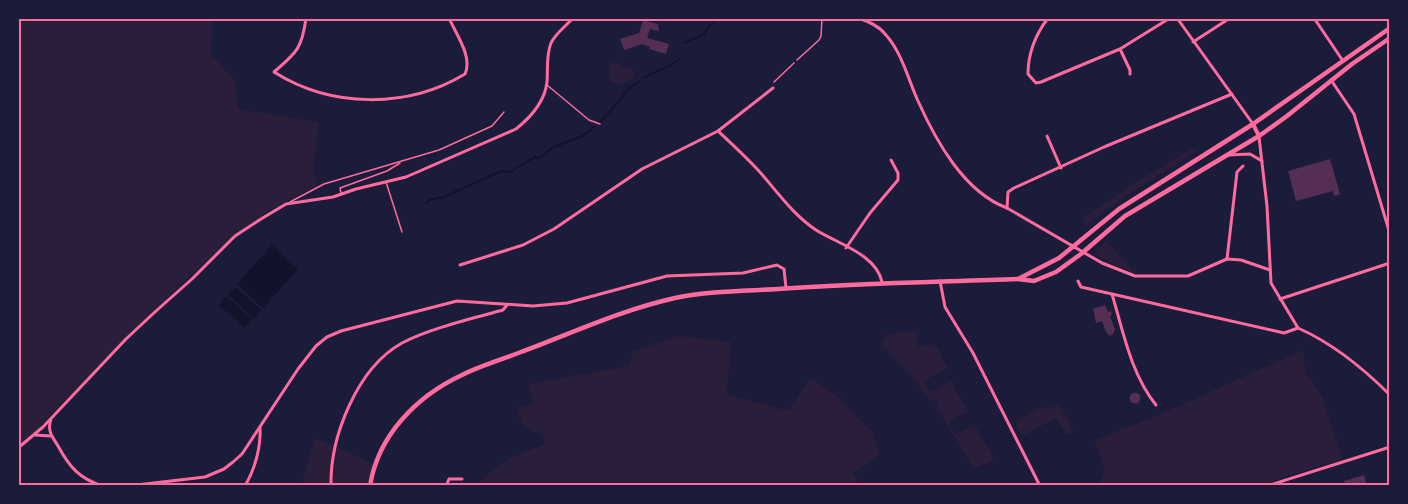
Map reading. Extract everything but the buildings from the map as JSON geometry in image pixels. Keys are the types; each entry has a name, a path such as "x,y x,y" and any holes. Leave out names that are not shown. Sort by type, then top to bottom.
{"main road":[{"path":"1018,279 1059,258 1140,195 1253,124 1390,28"},
{"path":"370,486 384,447 399,422 432,392 463,374 624,312 703,294 882,282 1040,280 1067,266 1125,216 1259,136 1390,38"}],"street":[{"path":"306,18 301,40 294,55 274,72 300,86 360,100 391,100 433,89 465,74 468,66 466,58 449,18"},
{"path":"18,448 43,427 126,339 235,236 286,204 341,195 406,177 516,129 538,107 547,84 548,55 551,43 573,18"},
{"path":"859,18 876,26 889,37 918,102 954,165 996,204 1119,271 1135,276 1188,276 1227,259 1241,260 1270,270"},
{"path":"1048,18 1034,44 1028,67 1030,78 1036,83 1120,49 1170,18"},
{"path":"1177,18 1253,124 1259,136 1267,206 1271,283 1280,299 1298,328 1338,351 1390,395"},
{"path":"1193,42 1230,18"},
{"path":"1314,18 1343,61"},
{"path":"1120,49 1130,75"},
{"path":"1331,80 1354,114 1390,234"},
{"path":"460,265 523,245 554,229 642,169 718,131 773,88"},
{"path":"1007,208 1008,192 1104,147 1232,94"},
{"path":"718,131 801,218 813,228 872,262 880,273 882,282"},
{"path":"1047,136 1060,168"},
{"path":"1228,155 1250,154 1262,161"},
{"path":"846,248 870,213 898,180 898,173 891,160"},
{"path":"1227,259 1237,172 1244,166"},
{"path":"1280,299 1390,263"},
{"path":"128,486 205,477 224,469 242,454 297,369 316,346 327,337 365,323 456,301 533,306 567,303 662,277 686,274 743,273 777,265 784,269 786,288"},
{"path":"940,281 945,307 973,353 1040,486"},
{"path":"1078,281 1081,287 1284,333 1298,328"},
{"path":"1112,294 1134,365 1146,392 1156,405"},
{"path":"331,486 335,447 348,406 385,356 407,341 503,310 507,305"},
{"path":"51,418 49,425 51,436 73,470 92,483 103,486"},
{"path":"245,486 251,476 261,439 260,427"},
{"path":"34,435 51,436"},
{"path":"1267,486 1390,447"},
{"path":"446,486 449,479 462,479"}],"lane":[{"path":"797,60 819,40 822,18"},
{"path":"547,84 589,120 600,124"},
{"path":"286,204 324,184 439,150 488,129 504,112"},
{"path":"341,195 340,188 387,171 401,163"},
{"path":"386,182 402,232"}],"path":[{"path":"773,88 773,83 797,60"}],"shaded area":[{"path":"18,18 212,18 211,57 216,58 235,82 238,109 319,122 313,169 318,185 272,209 233,236 145,319 41,425 43,427 18,448"},
{"path":"615,62 623,69 631,66 636,76 623,84 610,82 609,64"},
{"path":"1190,149 1197,151 1127,195 1085,226 1082,219"},
{"path":"1106,241 1135,272 1120,268 1094,254"},
{"path":"272,245 298,269 263,308 237,284"},
{"path":"235,287 261,310 254,318 228,295"},
{"path":"226,296 252,319 245,328 219,305"},
{"path":"916,330 918,347 935,344 948,368 924,381 930,392 951,381 968,412 949,422 955,434 975,425 994,460 973,469 936,408 939,405 936,399 930,402 909,372 882,345 887,334"},
{"path":"678,336 731,342 727,395 789,411 810,379 835,394 873,433 880,455 853,473 860,486 476,486 476,483 509,459 545,444 543,436 522,425 517,408 534,403 528,384 629,366 633,351"},
{"path":"1303,350 1306,374 1322,395 1343,459 1280,478 1263,486 1102,486 1101,480 1105,472 1095,440 1168,411"},
{"path":"1060,404 1073,432 1066,436 1057,418 1022,436 1015,421 1042,407 1045,409 1050,405 1052,408"},
{"path":"315,438 376,465 370,486 301,486"}],"waterway":[{"path":"685,43 704,34 710,25 720,18"},
{"path":"644,78 680,59"},
{"path":"599,123 629,88 640,81"},
{"path":"426,203 428,200 444,197 501,171 510,172 594,127"}]}
